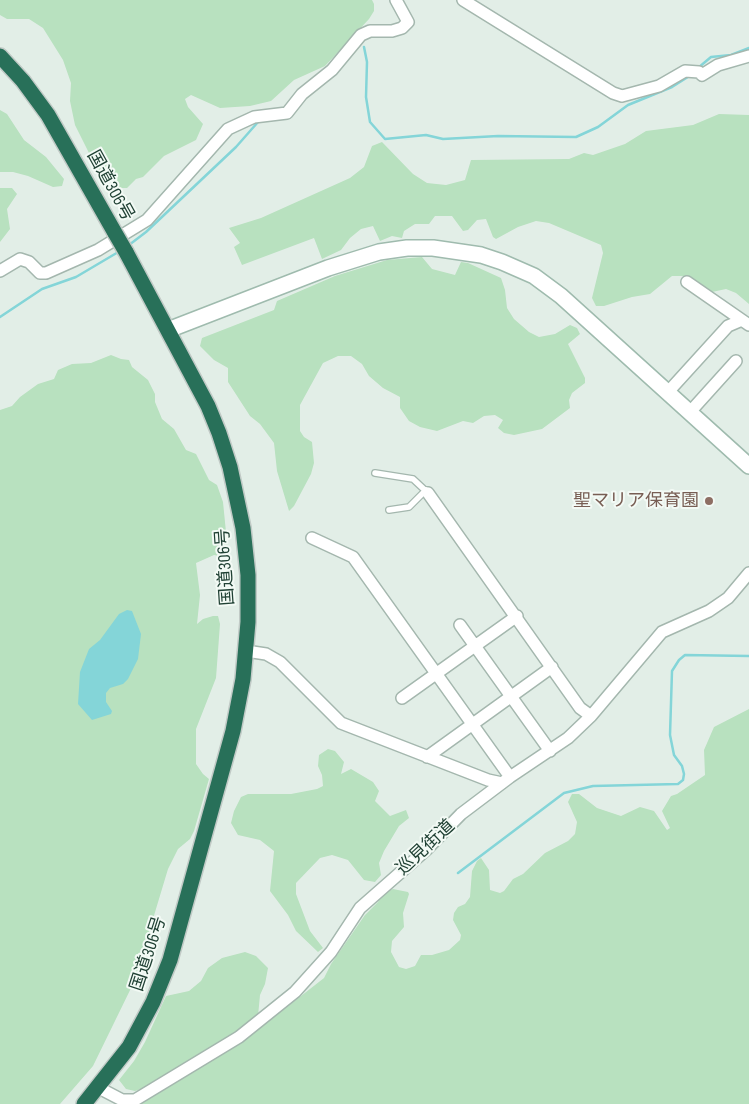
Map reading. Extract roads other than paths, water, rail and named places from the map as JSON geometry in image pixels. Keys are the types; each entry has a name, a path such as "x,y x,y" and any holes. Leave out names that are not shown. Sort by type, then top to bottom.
{"highway":[{"name":"国道306号","path":"0,56 23,81 48,115 126,252 208,406 219,433 235,489 243,528 248,575 246,651 233,731 170,960 145,1020 120,1061 84,1104"}],"street":[{"path":"0,271 20,259 29,262 40,273 46,273 98,250 147,220 228,129 254,117 287,113 302,94 332,70 361,35 370,30 392,31 402,28 408,22 396,0"},
{"path":"463,0 618,95 627,96 648,90 694,71 702,75 718,64 749,56"},
{"path":"168,330 328,268 379,252 407,248 457,250 502,262 548,286 576,308 749,466"},
{"path":"687,282 745,322"},
{"path":"668,392 728,326 745,322"},
{"path":"690,412 736,361"},
{"path":"427,491 517,616 580,708 591,716"},
{"path":"312,538 353,557 472,724 506,780"},
{"name":"巡見街道","path":"99,1088 122,1100 135,1100 239,1037 295,992 316,971 331,952 351,919 368,899 426,850 461,814 506,780 550,751 591,716 662,632 708,611 728,598 749,573"},
{"path":"402,698 517,616"},
{"path":"460,625 550,751"},
{"path":"246,651 266,654 280,662 341,723 427,757 506,780"},
{"path":"427,757 552,667"}],"lane":[{"path":"375,472 413,479 427,491 409,507 389,510"}],"water":[{"path":"127,610 132,611 141,634 138,659 128,679 123,684 110,688 106,693 106,702 112,711 111,714 92,720 78,704 80,672 89,649 100,640 119,614"}],"waterway":[{"path":"364,47 367,62 366,97 370,122 385,139 426,135 443,139 498,136 576,137 598,127 628,105 672,87 691,75"},
{"path":"698,68 711,57 731,55 749,48"},
{"path":"129,245 146,232 236,147 258,122"},
{"path":"0,317 42,289 76,277 120,251"},
{"path":"458,873 564,793 593,786 678,784 683,780 684,774 682,766 674,755 670,735 672,671 679,660 685,655 749,656"}],"place":[{"name":"聖マリア保育園","path":"709,501"}]}
